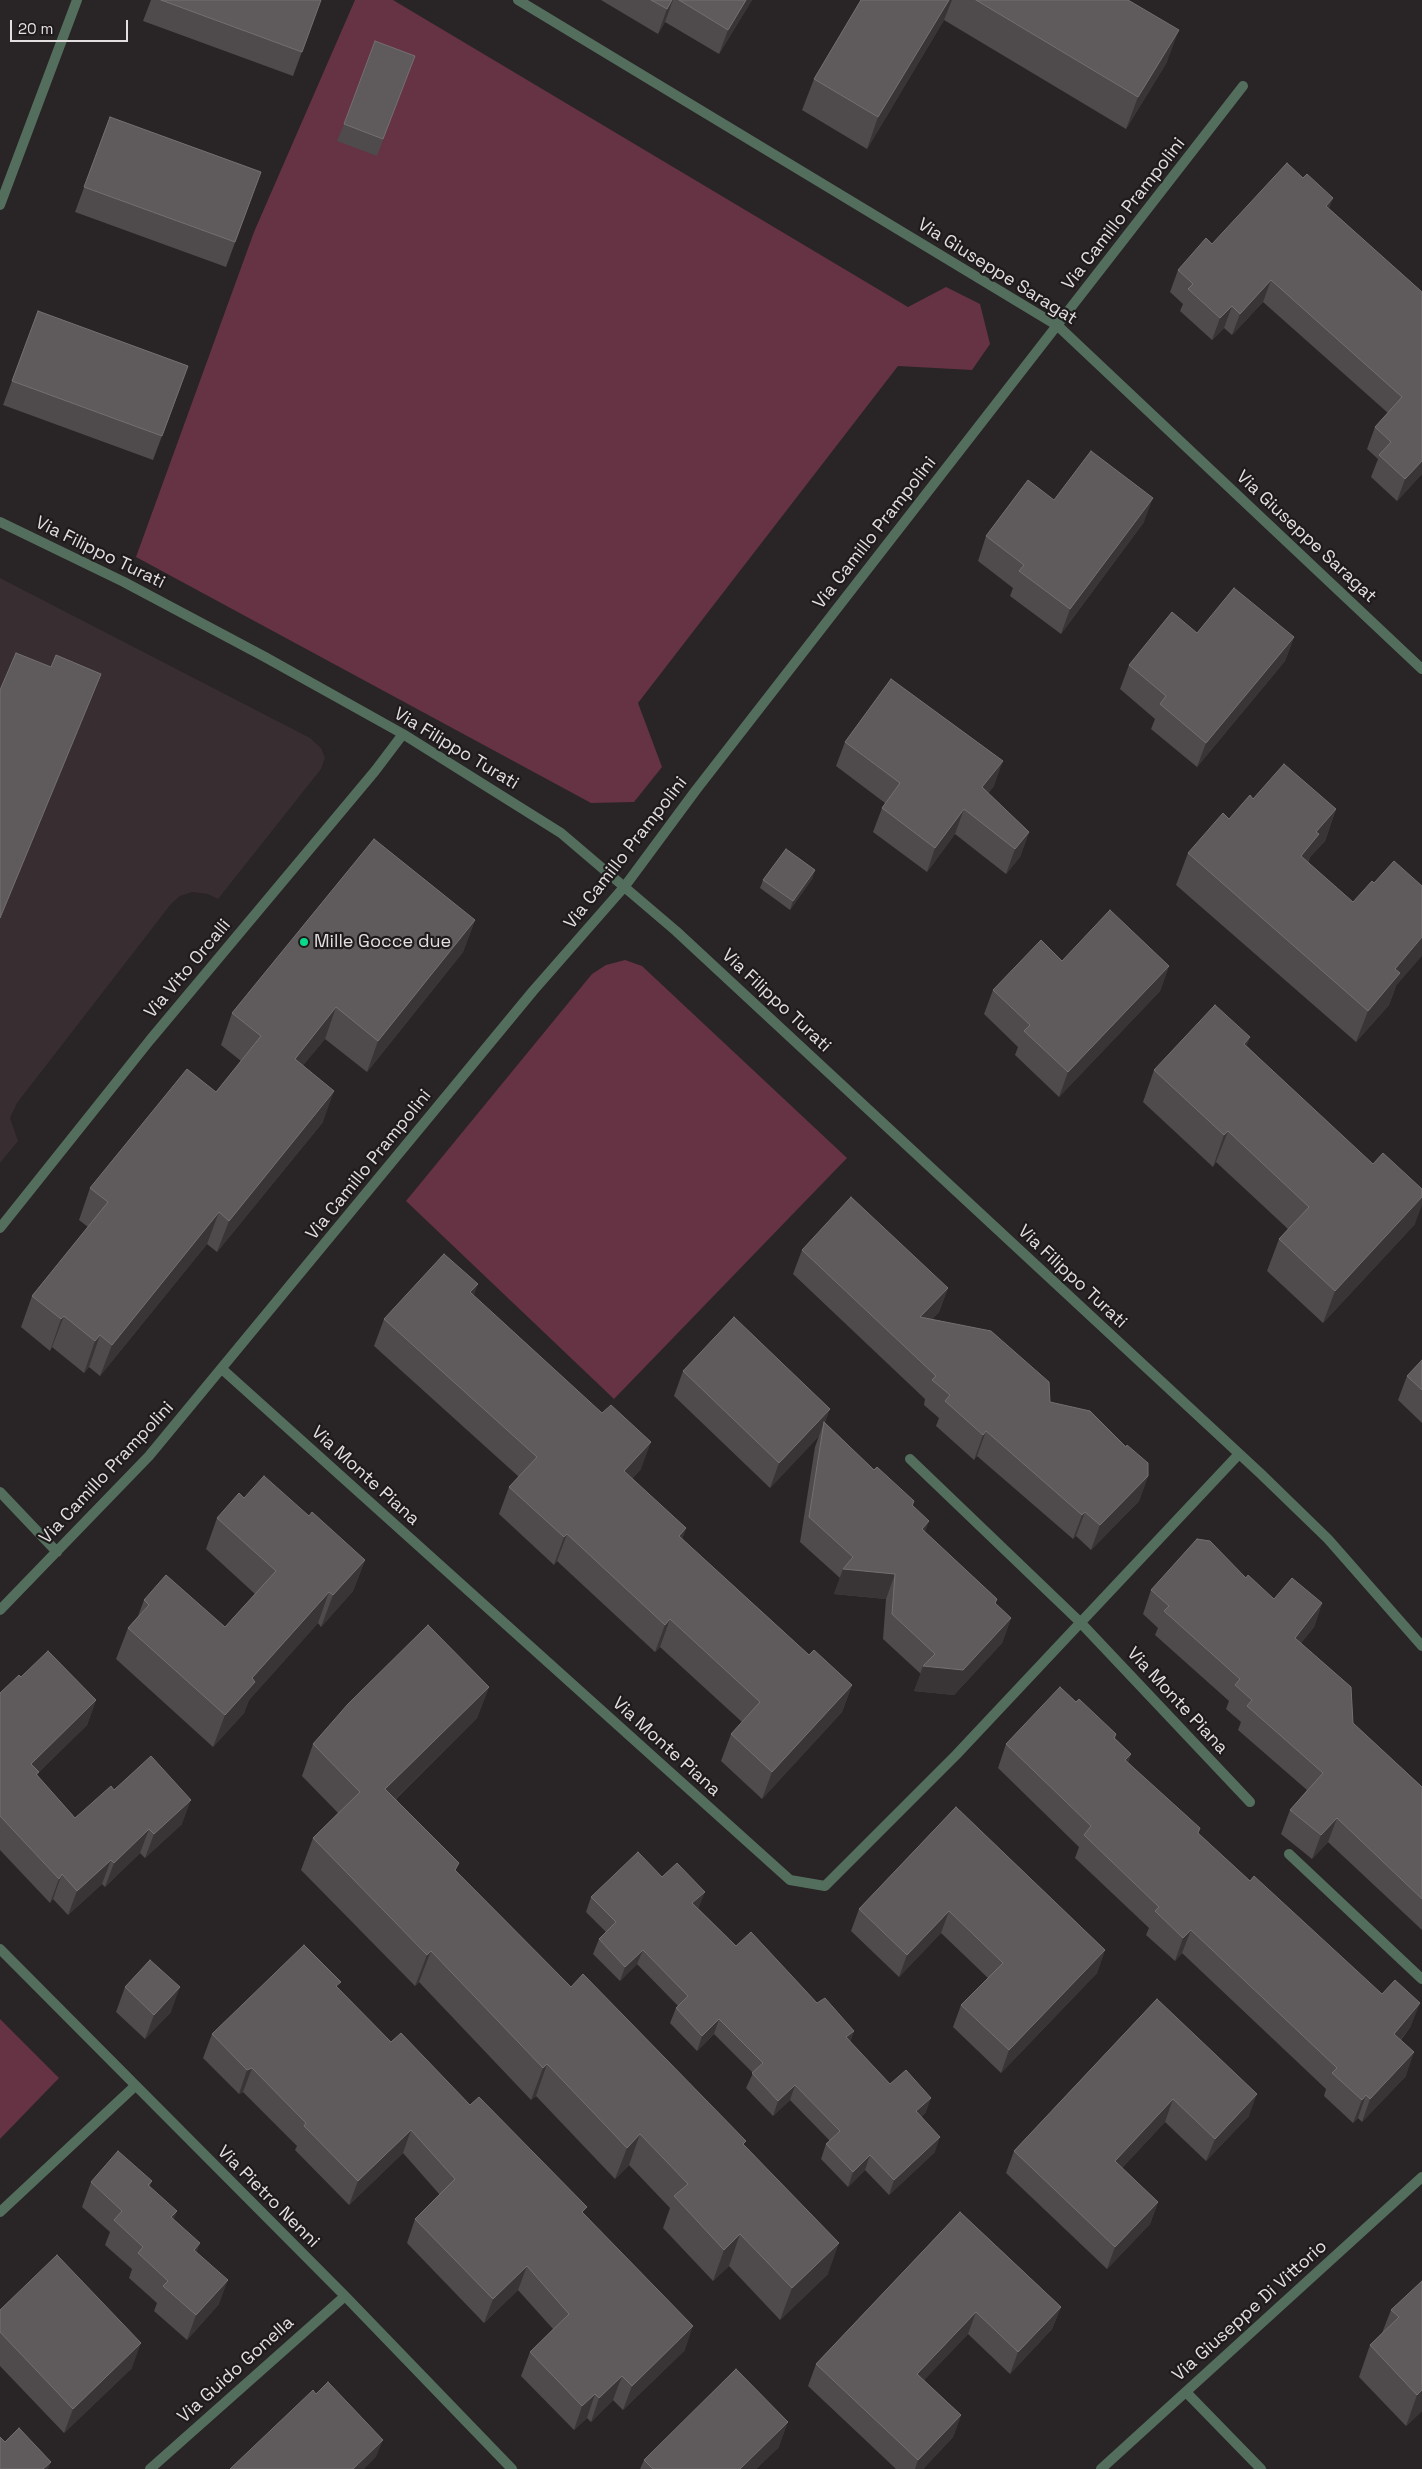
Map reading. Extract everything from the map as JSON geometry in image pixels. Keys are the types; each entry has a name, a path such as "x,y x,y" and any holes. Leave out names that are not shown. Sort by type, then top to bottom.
{"street":[{"path":"0,205 77,0"},
{"name":"Via Giuseppe Saragat","path":"518,0 1058,326 1422,669"},
{"name":"Via Camillo Prampolini","path":"0,1610 149,1456 533,991 625,886 696,790 1243,86"},
{"name":"Via Filippo Turati","path":"0,522 124,582 402,734 561,832 625,886 884,1122 1239,1454 1328,1539 1422,1646"},
{"name":"Via Vito Orcalli","path":"0,1228 150,1040 375,771 402,734"},
{"name":"Via Monte Piana","path":"222,1369 790,1880 825,1886 956,1755 1239,1454"},
{"name":"Via Monte Piana","path":"910,1459 1080,1622 1250,1802"},
{"path":"0,1492 57,1552"},
{"path":"1288,1854 1422,1979"},
{"name":"Via Pietro Nenni","path":"0,1948 345,2296 512,2469"},
{"path":"0,2212 135,2086"},
{"name":"Via Giuseppe Di Vittorio","path":"1101,2469 1422,2177"},
{"name":"Via Guido Gonella","path":"150,2469 345,2296"},
{"path":"1186,2392 1261,2469"}],"shaded area":[{"path":"355,0 393,0 908,307 946,287 980,304 990,344 972,370 898,366 638,703 662,767 634,802 591,803 136,557 254,232"},
{"path":"0,578 310,738 321,748 325,758 321,769 218,899 208,894 192,892 180,896 171,904 17,1103 10,1118 18,1141 0,1163"},
{"path":"625,960 642,966 847,1158 614,1399 406,1201 592,974 606,965"},
{"path":"0,2019 59,2078 0,2139"}],"building":[{"path":"161,0 321,0 302,52"},
{"path":"651,0 672,0 667,9"},
{"path":"679,0 746,0 728,30"},
{"path":"861,0 949,0 878,117 814,79"},
{"path":"976,0 1128,0 1179,30 1138,97"},
{"path":"375,41 415,56 383,139 344,124"},
{"path":"110,117 261,172 235,242 84,187"},
{"path":"1287,163 1303,178 1307,174 1333,198 1326,206 1422,292 1422,461 1405,479 1379,455 1391,442 1375,427 1402,397 1271,280 1240,314 1232,306 1220,318 1188,289 1193,284 1178,270 1206,238 1212,244"},
{"path":"38,311 188,366 162,436 12,381"},
{"path":"1091,451 1153,498 1070,609 1019,571 1024,565 986,536 1028,480 1054,500"},
{"path":"1234,588 1294,637 1206,743 1160,704 1166,696 1129,665 1172,612 1197,633"},
{"path":"16,653 51,667 56,655 101,674 0,918 0,690"},
{"path":"891,679 1003,761 982,787 1029,832 1015,849 964,809 935,848 882,808 900,783 845,742"},
{"path":"1284,764 1336,809 1316,832 1319,834 1301,856 1353,902 1394,861 1422,886 1422,937 1395,969 1400,973 1368,1011 1188,853 1223,813 1229,819 1250,795 1253,799"},
{"path":"374,839 475,920 378,1041 336,1007 295,1059 334,1091 229,1221 219,1212 112,1345 100,1335 95,1341 64,1316 61,1319 32,1296 108,1202 90,1188 187,1069 216,1092 261,1036 232,1013"},
{"path":"786,849 815,870 793,901 763,880"},
{"path":"1110,910 1169,966 1068,1072 1024,1031 1030,1025 993,990 1041,940 1062,961"},
{"path":"1215,1005 1250,1037 1244,1044 1373,1164 1383,1153 1422,1189 1422,1197 1335,1291 1279,1239 1309,1207 1228,1131 1224,1135 1154,1070"},
{"path":"851,1197 948,1288 920,1317 991,1331 1049,1382 1050,1402 1090,1411 1126,1447 1127,1445 1148,1463 1148,1476 1100,1525 1085,1512 1082,1515 986,1431 983,1435 945,1401 950,1395 932,1380 936,1376 802,1250"},
{"path":"444,1254 478,1284 470,1292 602,1413 611,1405 651,1442 624,1471 686,1528 679,1536 809,1655 814,1650 852,1685 772,1772 731,1734 760,1702 670,1619 665,1625 567,1534 564,1537 509,1487 537,1457 384,1319"},
{"path":"734,1317 830,1409 779,1463 683,1371"},
{"path":"1422,1360 1422,1390 1407,1376"},
{"path":"824,1422 874,1470 877,1467 914,1501 912,1505 929,1521 922,1529 997,1599 995,1603 1011,1618 963,1670 923,1666 935,1654 892,1614 895,1574 843,1569 853,1557 809,1517"},
{"path":"264,1476 309,1516 312,1512 365,1560 333,1595 329,1592 252,1678 255,1682 225,1715 128,1628 149,1605 144,1600 166,1575 225,1627 276,1571 217,1518 239,1493 244,1498"},
{"path":"1197,1539 1210,1541 1246,1578 1248,1575 1274,1599 1292,1578 1322,1603 1295,1638 1351,1687 1353,1723 1422,1787 1422,1899 1337,1818 1321,1835 1290,1810 1323,1773 1247,1706 1252,1700 1235,1685 1240,1679 1164,1611 1169,1606 1151,1590"},
{"path":"428,1625 489,1687 385,1789 459,1863 455,1870 571,1987 583,1974 746,2141 743,2144 839,2243 792,2288 740,2234 724,2250 674,2196 688,2184 640,2134 627,2148 547,2064 543,2068 431,1951 427,1955 313,1838 360,1792 313,1744 348,1704"},
{"path":"48,1651 96,1700 31,1764 39,1772 36,1774 75,1818 111,1786 114,1790 151,1756 191,1800 154,1834 149,1829 114,1863 111,1860 77,1891 62,1874 59,1879 0,1816 0,1693 19,1675 21,1677"},
{"path":"1060,1687 1076,1702 1079,1699 1116,1734 1114,1738 1131,1754 1125,1760 1200,1828 1198,1833 1250,1881 1254,1876 1382,1994 1395,1980 1420,2003 1394,2034 1414,2052 1370,2099 1366,2095 1362,2100 1332,2073 1337,2068 1191,1930 1183,1938 1155,1911 1159,1907 1084,1835 1091,1826 1006,1744"},
{"path":"956,1807 1105,1950 1009,2050 961,2005 1003,1963 949,1911 907,1955 859,1909"},
{"path":"638,1852 662,1877 677,1863 705,1892 692,1903 736,1946 751,1932 817,2003 825,1998 854,2031 846,2037 890,2084 906,2070 931,2098 916,2111 940,2137 894,2180 870,2155 853,2172 826,2144 840,2131 795,2085 778,2101 752,2073 763,2063 719,2019 702,2036 676,2008 688,1996 643,1950 625,1967 599,1939 616,1922 591,1897"},
{"path":"304,1945 341,1982 336,1986 391,2042 401,2033 470,2105 479,2097 587,2207 582,2212 693,2326 632,2386 622,2376 599,2398 595,2394 582,2406 530,2352 569,2314 527,2266 493,2299 415,2219 455,2179 411,2130 358,2181 304,2126 306,2123 252,2068 247,2070 212,2034"},
{"path":"150,1960 180,1987 154,2015 125,1987"},
{"path":"1157,1999 1257,2094 1215,2139 1173,2099 1115,2161 1158,2202 1115,2247 1014,2151"},
{"path":"118,2151 152,2181 148,2185 177,2211 171,2217 200,2243 194,2250 228,2280 196,2315 163,2286 168,2281 138,2253 143,2247 114,2220 122,2211 91,2182"},
{"path":"960,2212 1061,2307 1018,2352 976,2312 917,2374 961,2415 918,2460 816,2364"},
{"path":"57,2255 141,2343 73,2409 0,2332 0,2310"},
{"path":"1422,2281 1422,2390 1417,2395 1370,2345 1399,2317 1391,2310"},
{"path":"736,2369 788,2422 740,2469 653,2469 644,2460"},
{"path":"328,2382 383,2440 353,2469 230,2469 313,2390 316,2394"},
{"path":"19,2428 51,2462 43,2469 0,2469 0,2437 5,2442"}],"place":[{"name":"Mille Gocce due","path":"304,942"}]}
